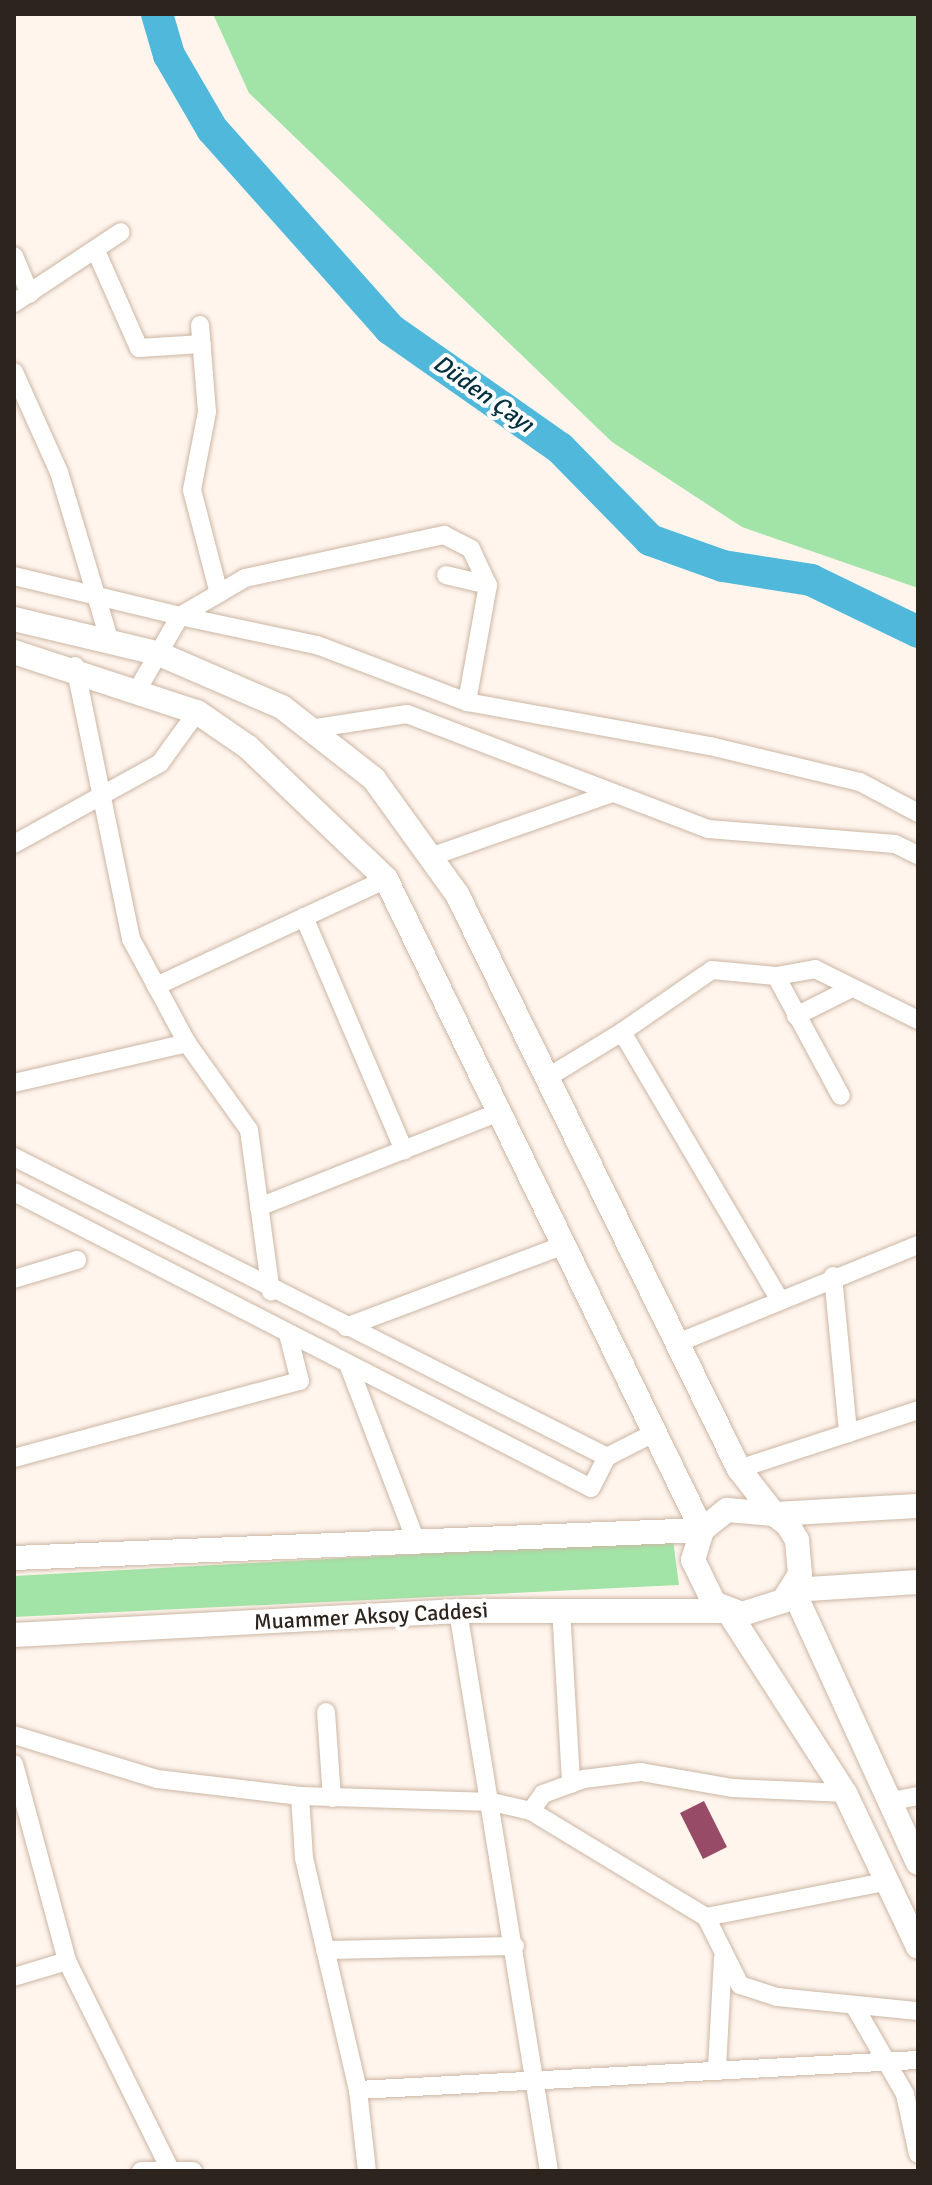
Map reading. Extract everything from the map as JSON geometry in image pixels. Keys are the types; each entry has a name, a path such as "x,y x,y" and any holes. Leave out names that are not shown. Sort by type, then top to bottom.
{"main road":[{"path":"14,619 157,653 237,682 310,729 374,779 457,894 545,1079 680,1342 739,1469 797,1540 793,1590 887,1802 918,1863"},
{"path":"14,652 75,666 139,687 197,712 258,756 386,879 702,1530 695,1576 728,1611 845,1793 918,1947"},
{"path":"14,1558 702,1530 743,1506 774,1514 918,1506"},
{"path":"728,1611 757,1613 793,1590 918,1582"},
{"name":"Muammer Aksoy Caddesi","path":"14,1635 458,1611 561,1608 728,1611"}],"street":[{"path":"14,256 22,299 121,232"},
{"path":"96,251 139,348 202,344"},
{"path":"200,325 207,412 192,490 219,594"},
{"path":"14,372 59,472 110,642"},
{"path":"139,687 180,616 245,578 444,535 471,549 488,585 467,702"},
{"path":"446,575 488,585"},
{"path":"14,576 317,645 467,702 830,775 918,813"},
{"path":"75,666 97,798 131,939 187,1043 249,1130 271,1292"},
{"path":"14,844 160,763 197,712"},
{"path":"310,729 407,714 708,829 895,844 918,855"},
{"path":"430,857 613,793"},
{"path":"156,986 386,879"},
{"path":"304,917 404,1150"},
{"path":"545,1079 622,1032 712,970 776,976 815,969 848,990 918,1020"},
{"path":"776,976 841,1096"},
{"path":"796,1016 848,990"},
{"path":"622,1032 779,1299"},
{"path":"14,1083 187,1043"},
{"path":"259,1207 497,1113"},
{"path":"14,1157 271,1292 607,1457"},
{"path":"14,1192 591,1488 607,1457 654,1433"},
{"path":"680,1342 833,1276 918,1245"},
{"path":"346,1327 562,1246"},
{"path":"14,1279 77,1260"},
{"path":"833,1276 848,1433"},
{"path":"14,1458 300,1381 288,1334"},
{"path":"348,1364 416,1541"},
{"path":"739,1469 918,1410"},
{"path":"561,1608 571,1784"},
{"path":"458,1611 539,2082 549,2171"},
{"path":"326,1712 332,1798"},
{"path":"14,1735 157,1779 300,1796 492,1802 531,1811 706,1917 723,1958 740,1985 855,2007 918,2011"},
{"path":"14,1764 67,1961 170,2168"},
{"path":"531,1811 543,1794 571,1784 641,1772 732,1788 845,1793"},
{"path":"300,1796 304,1858 358,2090 367,2171"},
{"path":"887,1802 918,1796"},
{"path":"706,1917 889,1881"},
{"path":"325,1950 515,1946"},
{"path":"717,2068 723,1958"},
{"path":"14,1977 67,1961"},
{"path":"855,2007 905,2094 918,2154"},
{"path":"358,2090 539,2082 717,2068 889,2066 918,2060"},
{"path":"141,2171 170,2168 193,2171"}],"green space":[{"path":"213,14 918,14 918,588 742,527 612,442 249,93"},
{"path":"673,1540 679,1585 14,1617 14,1576"}],"building":[{"path":"704,1801 727,1847 703,1859 680,1813"}],"waterway":[{"name":"Düden Çayı","path":"157,14 169,55 212,129 390,329 560,448 650,540 723,566 811,580 918,632"}]}
